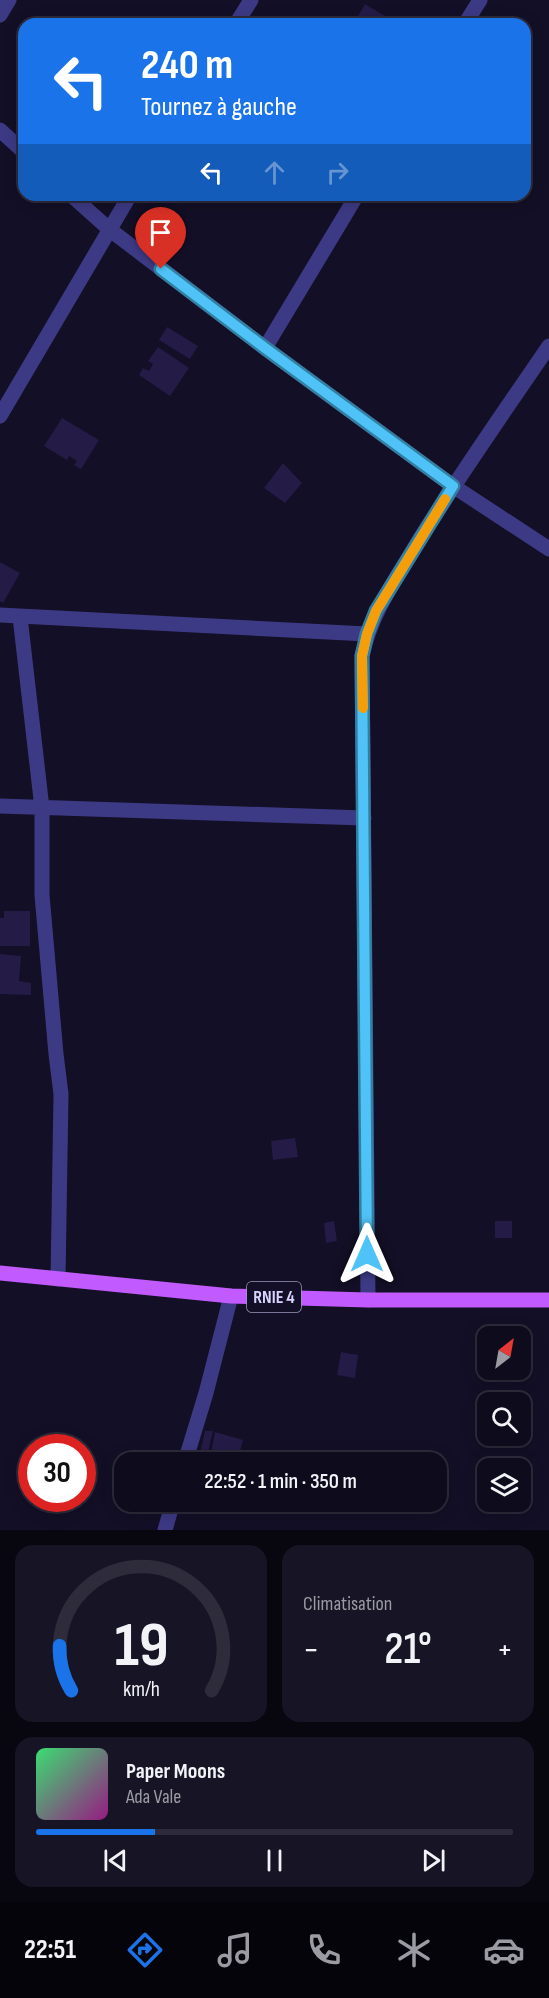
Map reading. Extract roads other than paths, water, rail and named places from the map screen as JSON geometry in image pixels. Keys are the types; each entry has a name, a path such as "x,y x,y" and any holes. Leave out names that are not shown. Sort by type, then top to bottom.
{"main road":[{"name":"RNIE 4","path":"0,1274 231,1296 368,1300 549,1299"}],"street":[{"path":"0,15 9,0"},
{"path":"240,18 251,0"},
{"path":"469,18 480,0"},
{"path":"0,130 18,146"},
{"path":"78,201 108,229 265,348 453,486 549,549"},
{"path":"0,416 126,201"},
{"path":"265,348 353,201"},
{"path":"368,1300 362,656 376,611 453,486 549,346"},
{"path":"0,615 367,634"},
{"path":"20,617 42,808 42,895 61,1094 58,1280"},
{"path":"0,806 364,818"},
{"path":"188,1452 231,1296"},
{"path":"165,1530 170,1512"}]}
